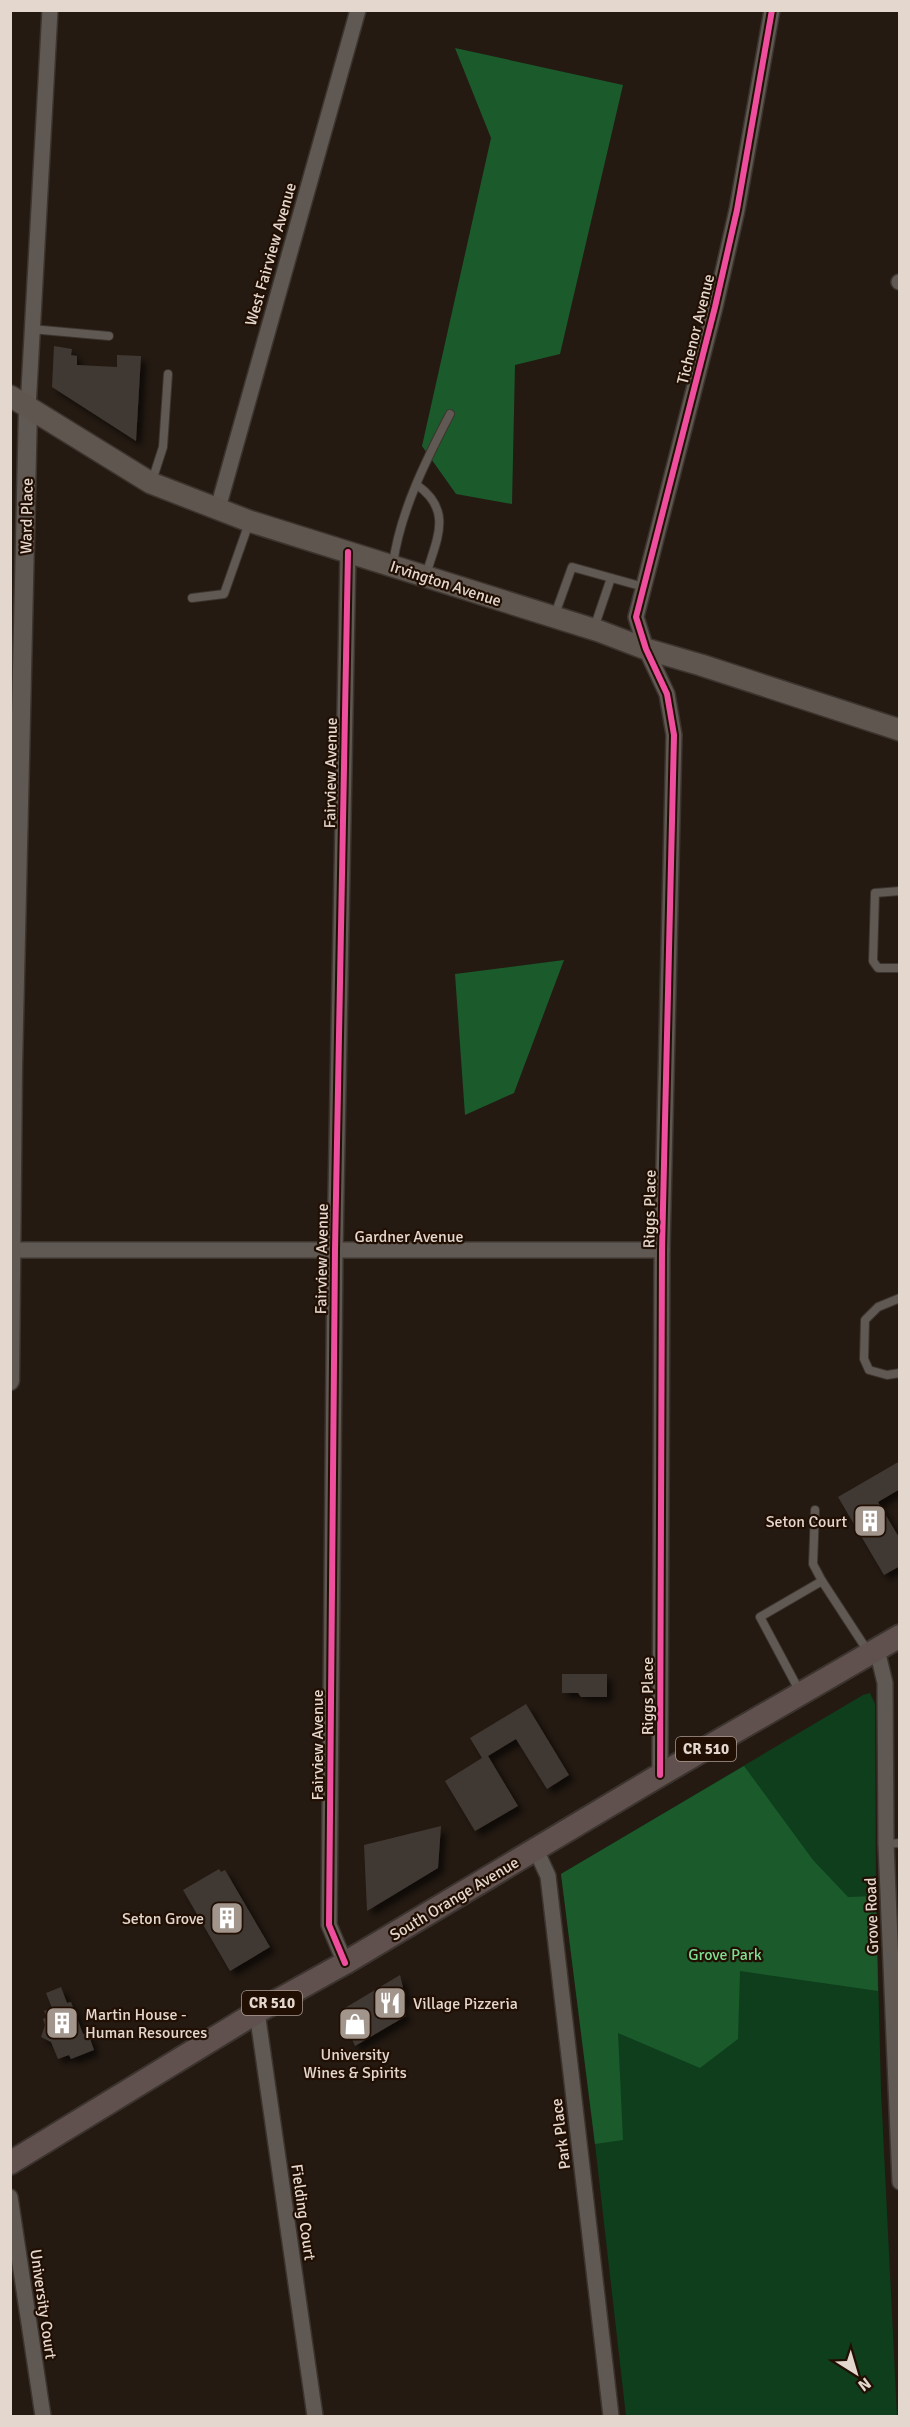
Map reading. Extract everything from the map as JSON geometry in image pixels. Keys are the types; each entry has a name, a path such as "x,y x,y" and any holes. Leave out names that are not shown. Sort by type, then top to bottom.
{"main road":[{"name":"Irvington Avenue","path":"10,396 152,483 249,521 899,728"},
{"name":"South Orange Avenue","path":"10,2163 257,2012 345,1963 660,1775 900,1636"}],"street":[{"name":"Ward Place","path":"10,1381 12,1067 28,408 50,10"},
{"name":"West Fairview Avenue","path":"218,508 358,10"},
{"name":"Tichenor Avenue","path":"646,649 636,617 715,307 737,210 772,10"},
{"name":"Fairview Avenue","path":"345,1963 329,1925 335,1250 348,552"},
{"name":"Riggs Place","path":"646,649 667,694 674,735 662,1250 660,1775"},
{"name":"Gardner Avenue","path":"11,1250 662,1250"},
{"name":"Grove Road","path":"873,1652 885,1683 893,1843 900,2182"},
{"name":"Park Place","path":"536,1850 548,1876 611,2416"},
{"name":"Fielding Court","path":"257,2012 315,2416"},
{"name":"University Court","path":"10,2197 43,2416"}],"lane":[{"path":"32,329 109,336"},
{"path":"152,483 163,447 168,374"},
{"path":"392,565 396,542 428,456 450,414"},
{"path":"417,485 437,506 440,514 439,530 426,577"},
{"path":"192,598 224,594 249,521"},
{"path":"554,617 572,567 644,587"},
{"path":"593,629 611,578"},
{"path":"900,891 875,892 873,961 878,968 900,968"},
{"path":"900,1298 878,1306 865,1320 864,1359 869,1370 887,1376 900,1373"},
{"path":"815,1510 813,1564 822,1581 873,1652"},
{"path":"801,1694 760,1617 822,1581"}],"green space":[{"path":"455,48 623,85 560,354 515,365 512,504 456,494 422,446 491,138"},
{"path":"564,960 514,1093 465,1115 455,974"},
{"name":"Grove Park","path":"870,1693 875,1704 876,1896 881,2091 897,2416 626,2416 561,1874 863,1695"},
{"path":"744,1766 813,1860 848,1897 876,1896 878,1991 740,1971 738,2039 700,2068 618,2033 623,2140 595,2144 561,1874"}],"building":[{"path":"54,346 72,349 71,355 77,356 77,365 117,367 117,355 141,356 136,441 52,387"},
{"name":"Seton Court","path":"900,1461 900,1489 878,1502 900,1539 900,1566 884,1575 838,1497"},
{"path":"562,1674 607,1674 607,1697 581,1697 578,1693 562,1693"},
{"path":"526,1704 569,1775 547,1789 516,1739 488,1756 518,1806 475,1831 445,1781 482,1758 470,1738"},
{"path":"441,1826 438,1868 367,1911 364,1845"},
{"name":"Seton Grove","path":"219,1869 221,1872 225,1870 270,1947 230,1971 183,1890"},
{"path":"400,1975 406,2000 399,2004 406,2016 355,2046 340,2011"},
{"name":"Martin House - Human Resources","path":"61,1987 67,2003 71,2002 83,2034 88,2033 94,2050 71,2059 69,2055 58,2059 51,2042 41,2037 45,2025 43,2019 47,2017 44,2011 52,2008 46,1993"}],"cycle path":[{"path":"660,1775 662,1250 674,735 667,694 646,649 636,617 715,307 737,210 772,10"},
{"path":"345,1963 329,1925 335,1250 348,552"}],"place":[{"name":"Seton Court","path":"870,1521"},
{"name":"Seton Grove","path":"227,1918"},
{"name":"Village Pizzeria","path":"390,2003"},
{"name":"Martin House - Human Resources","path":"62,2023"},
{"name":"University Wines & Spirits","path":"355,2024"}]}
